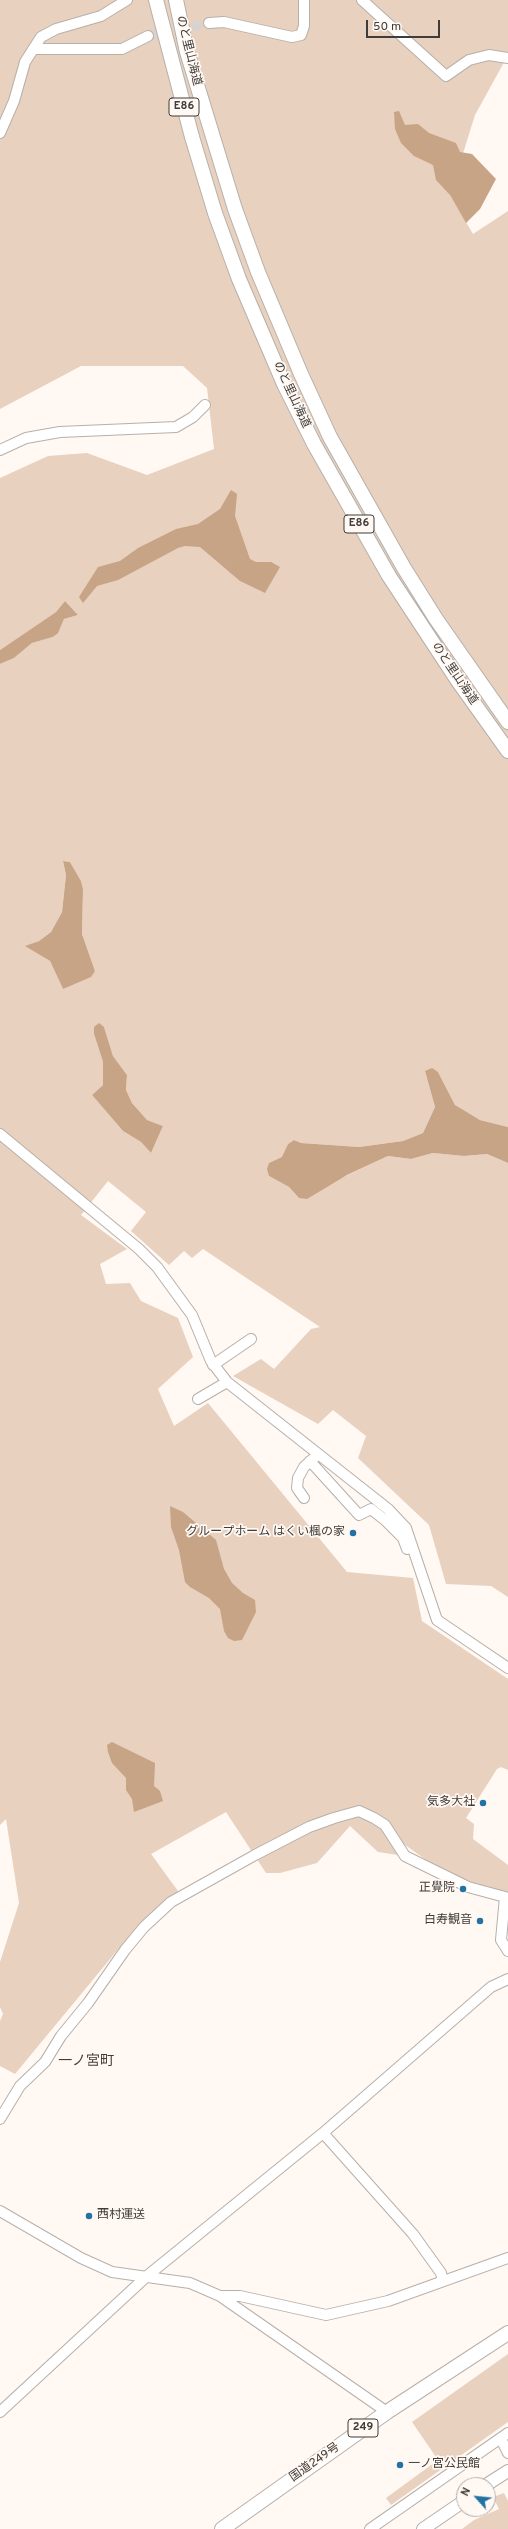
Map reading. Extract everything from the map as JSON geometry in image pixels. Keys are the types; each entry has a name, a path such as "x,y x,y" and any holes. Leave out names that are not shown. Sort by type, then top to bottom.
{"highway":[{"name":"のと里山海道","path":"156,0 184,107 215,213 239,279 288,391 354,516 422,628 508,751"},
{"name":"のと里山海道","path":"176,0 187,52 235,209 258,272 301,374 330,437 368,507 436,619 508,722"},
{"name":"国道249号","path":"222,2529 387,2412 508,2333"}],"main road":[{"path":"496,2479 508,2472"},
{"path":"423,2529 456,2506"}],"street":[{"path":"0,133 14,101 23,66 41,37 56,29 101,16 127,0"},
{"path":"209,23 224,22 292,37 301,35 304,26 304,0"},
{"path":"362,0 446,76 469,60 489,55 508,58"},
{"path":"33,49 122,49 148,36"},
{"path":"0,450 26,438 60,432 176,427 193,417 205,405"},
{"path":"0,1134 139,1248 157,1267 192,1315 213,1365 227,1382 320,1453 388,1509 406,1528 437,1620 508,1668"},
{"path":"213,1365 251,1340"},
{"path":"198,1399 227,1382"},
{"path":"304,1498 297,1488 298,1478 304,1467 320,1453"},
{"path":"310,1461 359,1515 371,1509 385,1520 403,1538 409,1554 419,1567"},
{"path":"0,2119 20,2086 45,2062 61,2036 88,2003 125,1950 144,1927 171,1902 309,1827 334,1818 358,1811 374,1818 385,1825 405,1856 466,1887 505,1897 501,1940 508,1951"},
{"path":"0,2412 147,2276 323,2133 491,1987 508,1979"},
{"path":"323,2133 413,2234 440,2273 443,2281"},
{"path":"0,2211 81,2258 112,2272 190,2283 220,2296 387,2412"},
{"path":"220,2296 240,2296 326,2316 388,2301 508,2258"},
{"path":"370,2529 504,2436 508,2453"}],"shaded area":[{"path":"0,0 508,0 508,55 475,115 450,195 473,234 508,211 508,1127 480,1120 455,1105 438,1072 425,1071 435,1107 423,1133 403,1141 359,1147 301,1143 294,1140 288,1144 283,1157 269,1163 269,1176 289,1187 299,1198 388,1156 411,1159 433,1153 464,1156 487,1154 508,1163 508,1597 491,1586 446,1584 429,1525 358,1458 366,1436 333,1410 318,1424 233,1376 261,1359 274,1369 311,1329 320,1327 203,1249 192,1258 184,1251 169,1265 131,1231 146,1212 108,1181 81,1215 127,1249 100,1264 106,1284 130,1283 141,1301 178,1318 193,1357 158,1389 174,1426 208,1403 347,1572 413,1578 422,1621 508,1679 508,1770 501,1767 497,1769 466,1818 474,1824 473,1839 508,1865 508,1893 476,1886 429,1862 401,1842 405,1856 378,1852 350,1826 317,1863 280,1873 266,1873 226,1812 151,1854 178,1891 120,1947 15,2074 0,2066 0,2021 3,2014 0,2007 0,1962 19,1903 6,1819 0,1825 0,664 14,658 32,643 53,637 58,632 64,619 78,615 65,601 56,612 0,650 0,478 48,456 87,453 147,475 214,449 207,388 183,366 81,366 0,409","holes":["63,861 70,862 81,881 83,889 82,934 95,971 63,989 50,961 26,946 39,941 51,932 62,912 66,875","104,1027 113,1056 127,1075 126,1090 132,1103 147,1120 163,1126 151,1153 141,1142 123,1131 92,1095 103,1085 103,1062 94,1034"]},
{"path":"399,111 405,125 418,124 429,133 456,143 460,152 472,154 496,179 480,209 466,223 450,195 436,180 433,165 414,156 401,143 395,129 394,112"},
{"path":"231,490 237,494 235,516 250,559 256,562 271,562 280,567 265,593 240,581 200,547 185,546 178,548 118,580 97,586 83,603 79,597 98,567 120,561 138,548 176,529 198,524 220,509"},
{"path":"65,601 78,615 64,619 58,633 53,637 32,643 14,658 0,664 0,650 56,612"},
{"path":"63,861 70,862 81,881 83,889 82,934 95,971 91,977 63,989 50,961 25,946 39,941 51,932 62,912 66,875"},
{"path":"99,1023 104,1027 113,1056 127,1075 126,1090 132,1103 147,1120 163,1126 151,1153 141,1142 123,1131 92,1095 103,1085 103,1062 94,1034 94,1027"},
{"path":"432,1068 438,1072 455,1105 480,1120 508,1127 508,1163 487,1154 464,1156 433,1153 411,1159 388,1156 347,1175 307,1199 299,1198 289,1187 269,1176 267,1169 269,1163 282,1157 288,1144 294,1140 301,1143 359,1147 403,1141 423,1133 435,1107 425,1071"},
{"path":"170,1506 183,1512 216,1540 224,1569 232,1583 243,1593 255,1600 256,1612 242,1640 234,1641 228,1638 224,1631 220,1609 209,1598 190,1587 185,1582 179,1550 171,1527"},
{"path":"112,1742 155,1763 154,1786 160,1791 163,1801 134,1812 132,1799 126,1790 126,1778 112,1763 108,1752 107,1745"},
{"path":"508,2354 508,2422 391,2505 386,2498 438,2460 412,2422"},
{"path":"504,2493 508,2501 508,2529 462,2529 481,2517 496,2517 496,2510 499,2509 496,2503 496,2496"}],"tunnel":[{"path":"148,36 209,23"}],"place":[{"name":"グループホーム はくい楓の家","path":"353,1533"},
{"name":"気多大社","path":"483,1803"},
{"name":"正覺院","path":"463,1889"},
{"name":"白寿観音","path":"480,1921"},
{"name":"西村運送","path":"89,2216"},
{"name":"一ノ宮公民館","path":"400,2465"}],"district":[{"name":"一ノ宮町","path":"86,2062"}]}
